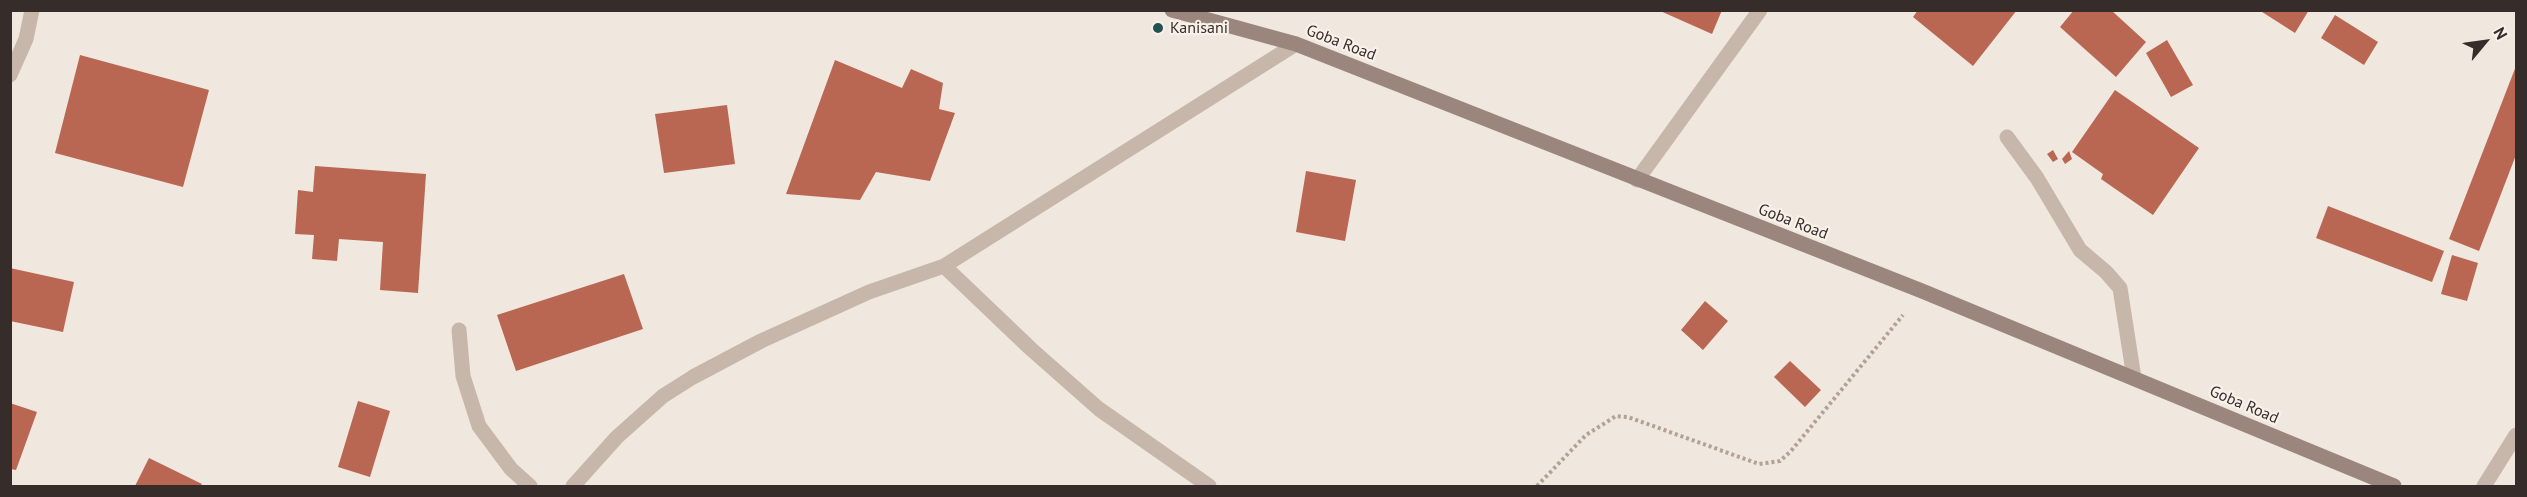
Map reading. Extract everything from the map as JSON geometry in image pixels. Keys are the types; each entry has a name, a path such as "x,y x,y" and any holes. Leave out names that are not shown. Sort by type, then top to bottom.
{"main road":[{"name":"Goba Road","path":"1172,10 1296,44 1923,291 2394,486"}],"street":[{"path":"10,75 26,39 32,10"},
{"path":"1637,180 1760,10"},
{"path":"573,486 617,437 663,396 693,377 761,341 869,292 944,266 1296,44"},
{"path":"2007,137 2037,178 2080,250 2106,272 2120,288 2134,378"},
{"path":"944,266 1031,349 1099,409 1209,486"},
{"path":"459,330 463,376 479,426 511,469 530,486"},
{"path":"2484,486 2517,435"}],"path":[{"path":"1537,486 1595,427 1616,416 1628,417 1759,464 1780,460 1791,451 1923,291"}],"building":[{"path":"1658,10 1722,10 1712,34"},
{"path":"1918,10 2017,10 1973,66 1913,17"},
{"path":"2074,10 2111,10 2146,42 2116,77 2060,27"},
{"path":"2259,10 2309,10 2295,33"},
{"path":"2335,15 2378,42 2364,65 2321,38"},
{"path":"2167,40 2193,85 2171,97 2146,53"},
{"path":"80,55 209,90 183,187 55,153"},
{"path":"835,60 902,88 911,69 943,83 939,109 955,113 930,181 876,172 860,200 786,194"},
{"path":"2516,66 2516,155 2479,251 2449,239"},
{"path":"2115,90 2199,148 2153,215 2101,179 2103,174 2072,152"},
{"path":"727,105 735,164 664,173 655,114"},
{"path":"2053,150 2058,159 2053,162 2047,154"},
{"path":"2069,151 2072,159 2065,164 2062,159"},
{"path":"315,166 426,174 418,293 380,290 383,242 339,239 337,261 312,259 314,235 295,234 298,190 313,192"},
{"path":"1306,171 1356,180 1345,241 1296,232"},
{"path":"2328,206 2444,251 2432,282 2316,238"},
{"path":"2452,255 2478,263 2467,301 2441,294"},
{"path":"10,268 74,282 63,332 10,321"},
{"path":"624,274 643,329 516,371 497,315"},
{"path":"1705,301 1728,321 1703,350 1681,330"},
{"path":"1790,361 1821,390 1805,407 1774,377"},
{"path":"358,401 390,411 370,477 338,467"},
{"path":"10,403 37,412 16,470 10,469"},
{"path":"149,458 202,484 200,486 135,486"}],"place":[{"name":"Kanisani","path":"1158,28"}]}
